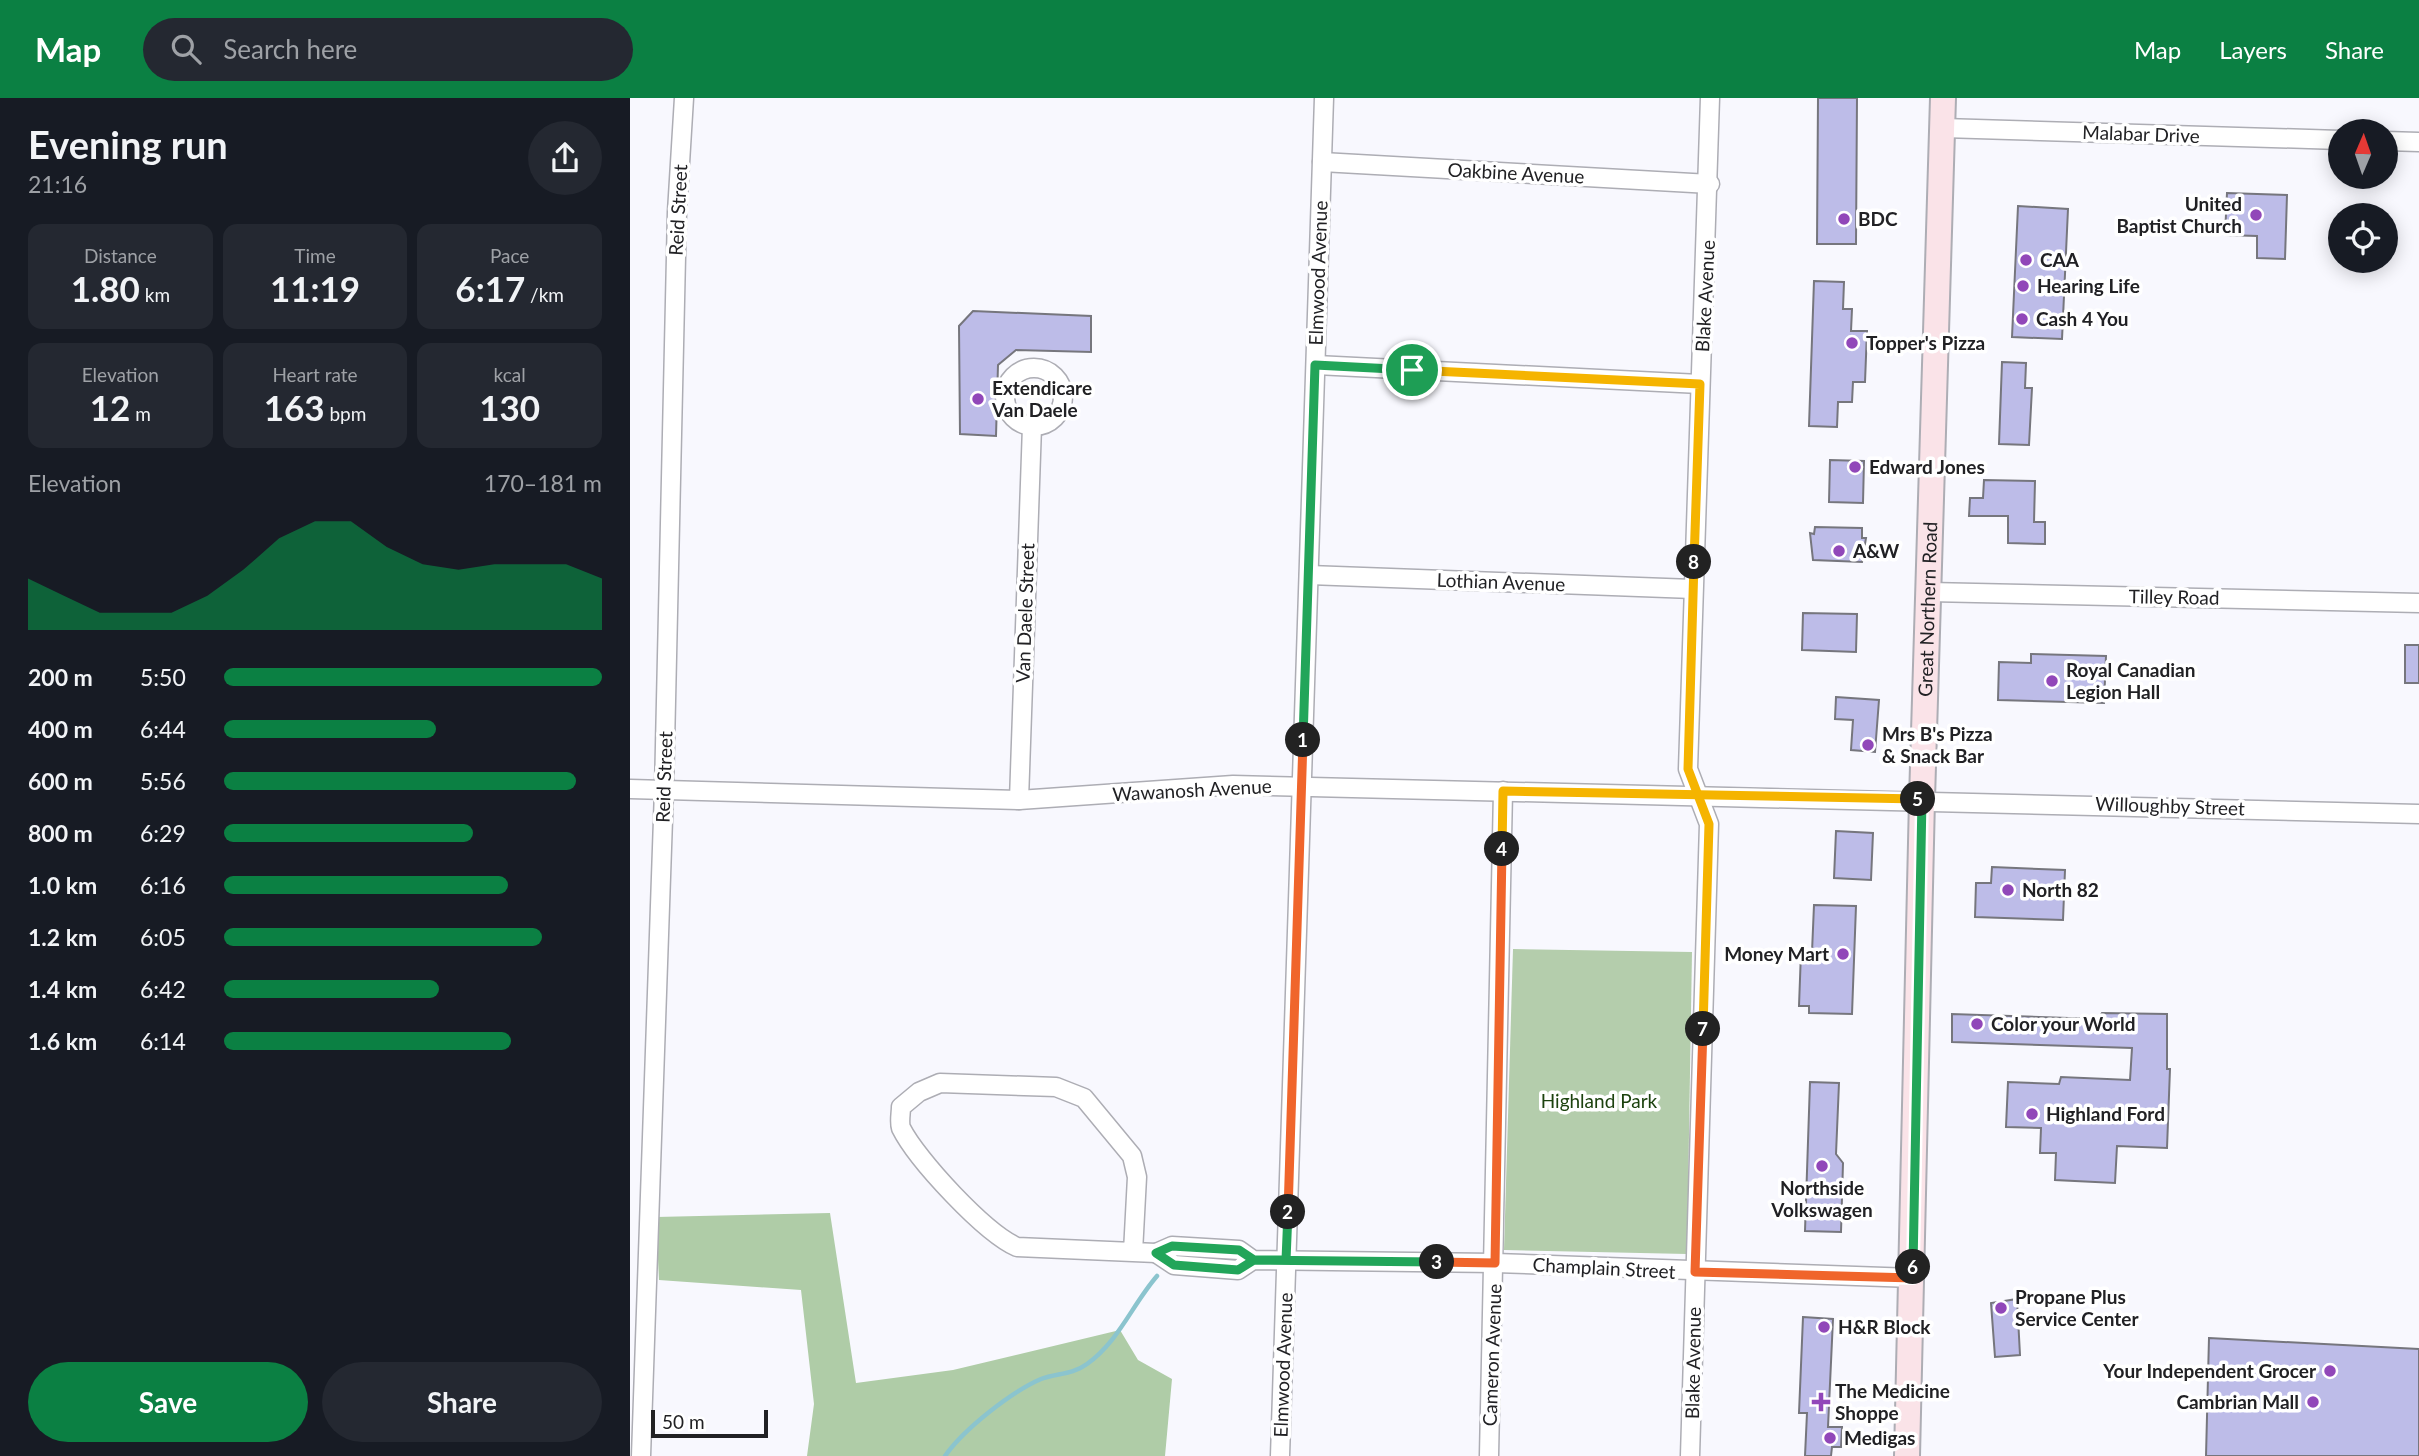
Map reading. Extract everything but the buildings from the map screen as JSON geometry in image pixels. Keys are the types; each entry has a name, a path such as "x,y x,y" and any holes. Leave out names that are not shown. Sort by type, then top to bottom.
{"main road":[{"name":"Great Northern Road","path":"1907,1456 1922,799 1943,98"}],"street":[{"name":"Reid Street","path":"641,1456 664,790 677,212 684,98"},
{"name":"Elmwood Avenue","path":"1280,1456 1324,98"},
{"name":"Blake Avenue","path":"1690,1456 1709,824 1688,769 1700,384 1710,184 1710,98"},
{"name":"Malabar Drive","path":"1942,128 2328,140"},
{"path":"2398,141 2419,142"},
{"name":"Oakbine Avenue","path":"1322,162 1710,184"},
{"path":"1315,365 1700,384"},
{"name":"Van Daele Street","path":"1019,800 1032,426"},
{"name":"Lothian Avenue","path":"1308,575 1693,589"},
{"name":"Tilley Road","path":"1929,592 2419,603"},
{"name":"Wawanosh Avenue","path":"630,789 1019,800 1233,785 1922,799"},
{"name":"Cameron Avenue","path":"1489,1456 1503,791"},
{"name":"Willoughby Street","path":"1922,799 2419,814"},
{"name":"Champlain Street","path":"1133,1252 1137,1177 1132,1156 1084,1098 1056,1087 940,1083 919,1092 901,1107 900,1126 928,1166 998,1239 1017,1247 1156,1253 1172,1246 1239,1250 1254,1260 1495,1263 1913,1278"}],"green space":[{"name":"Highland Park","path":"1513,949 1692,952 1687,1254 1504,1250"},
{"path":"830,1213 856,1383 953,1370 1120,1330 1138,1360 1172,1379 1165,1456 807,1456 814,1404 801,1290 659,1280 656,1217"}],"waterway":[{"path":"945,1456 976,1423 1016,1393 1041,1379 1081,1368 1098,1355 1117,1334 1157,1276"}],"place":[{"name":"United Baptist Church","path":"2256,215"},
{"name":"BDC","path":"1844,219"},
{"name":"CAA","path":"2026,260"},
{"name":"Hearing Life","path":"2023,286"},
{"name":"Cash 4 You","path":"2022,319"},
{"name":"Topper's Pizza","path":"1852,343"},
{"name":"Extendicare Van Daele","path":"978,399"},
{"name":"Edward Jones","path":"1855,467"},
{"name":"A&W","path":"1839,551"},
{"name":"Royal Canadian Legion Hall","path":"2052,681"},
{"name":"Mrs B's Pizza & Snack Bar","path":"1868,745"},
{"name":"North 82","path":"2008,890"},
{"name":"Money Mart","path":"1843,954"},
{"name":"Color your World","path":"1977,1024"},
{"name":"Highland Ford","path":"2032,1114"},
{"name":"Northside Volkswagen","path":"1822,1166"},
{"name":"Propane Plus Service Center","path":"2001,1308"},
{"name":"H&R Block","path":"1824,1327"},
{"name":"Your Independent Grocer","path":"2330,1371"},
{"name":"The Medicine Shoppe","path":"1821,1402"},
{"name":"Cambrian Mall","path":"2313,1402"},
{"name":"Medigas","path":"1830,1438"}],"route":[{"path":"1412,370 1315,365 1286,1260 1254,1260 1249,1254 1239,1250 1172,1246 1156,1253 1174,1265 1238,1270 1254,1260 1495,1263 1503,791 1698,795 1922,799 1913,1278 1695,1272 1709,824 1698,795 1688,769 1700,384 1412,370"}]}
